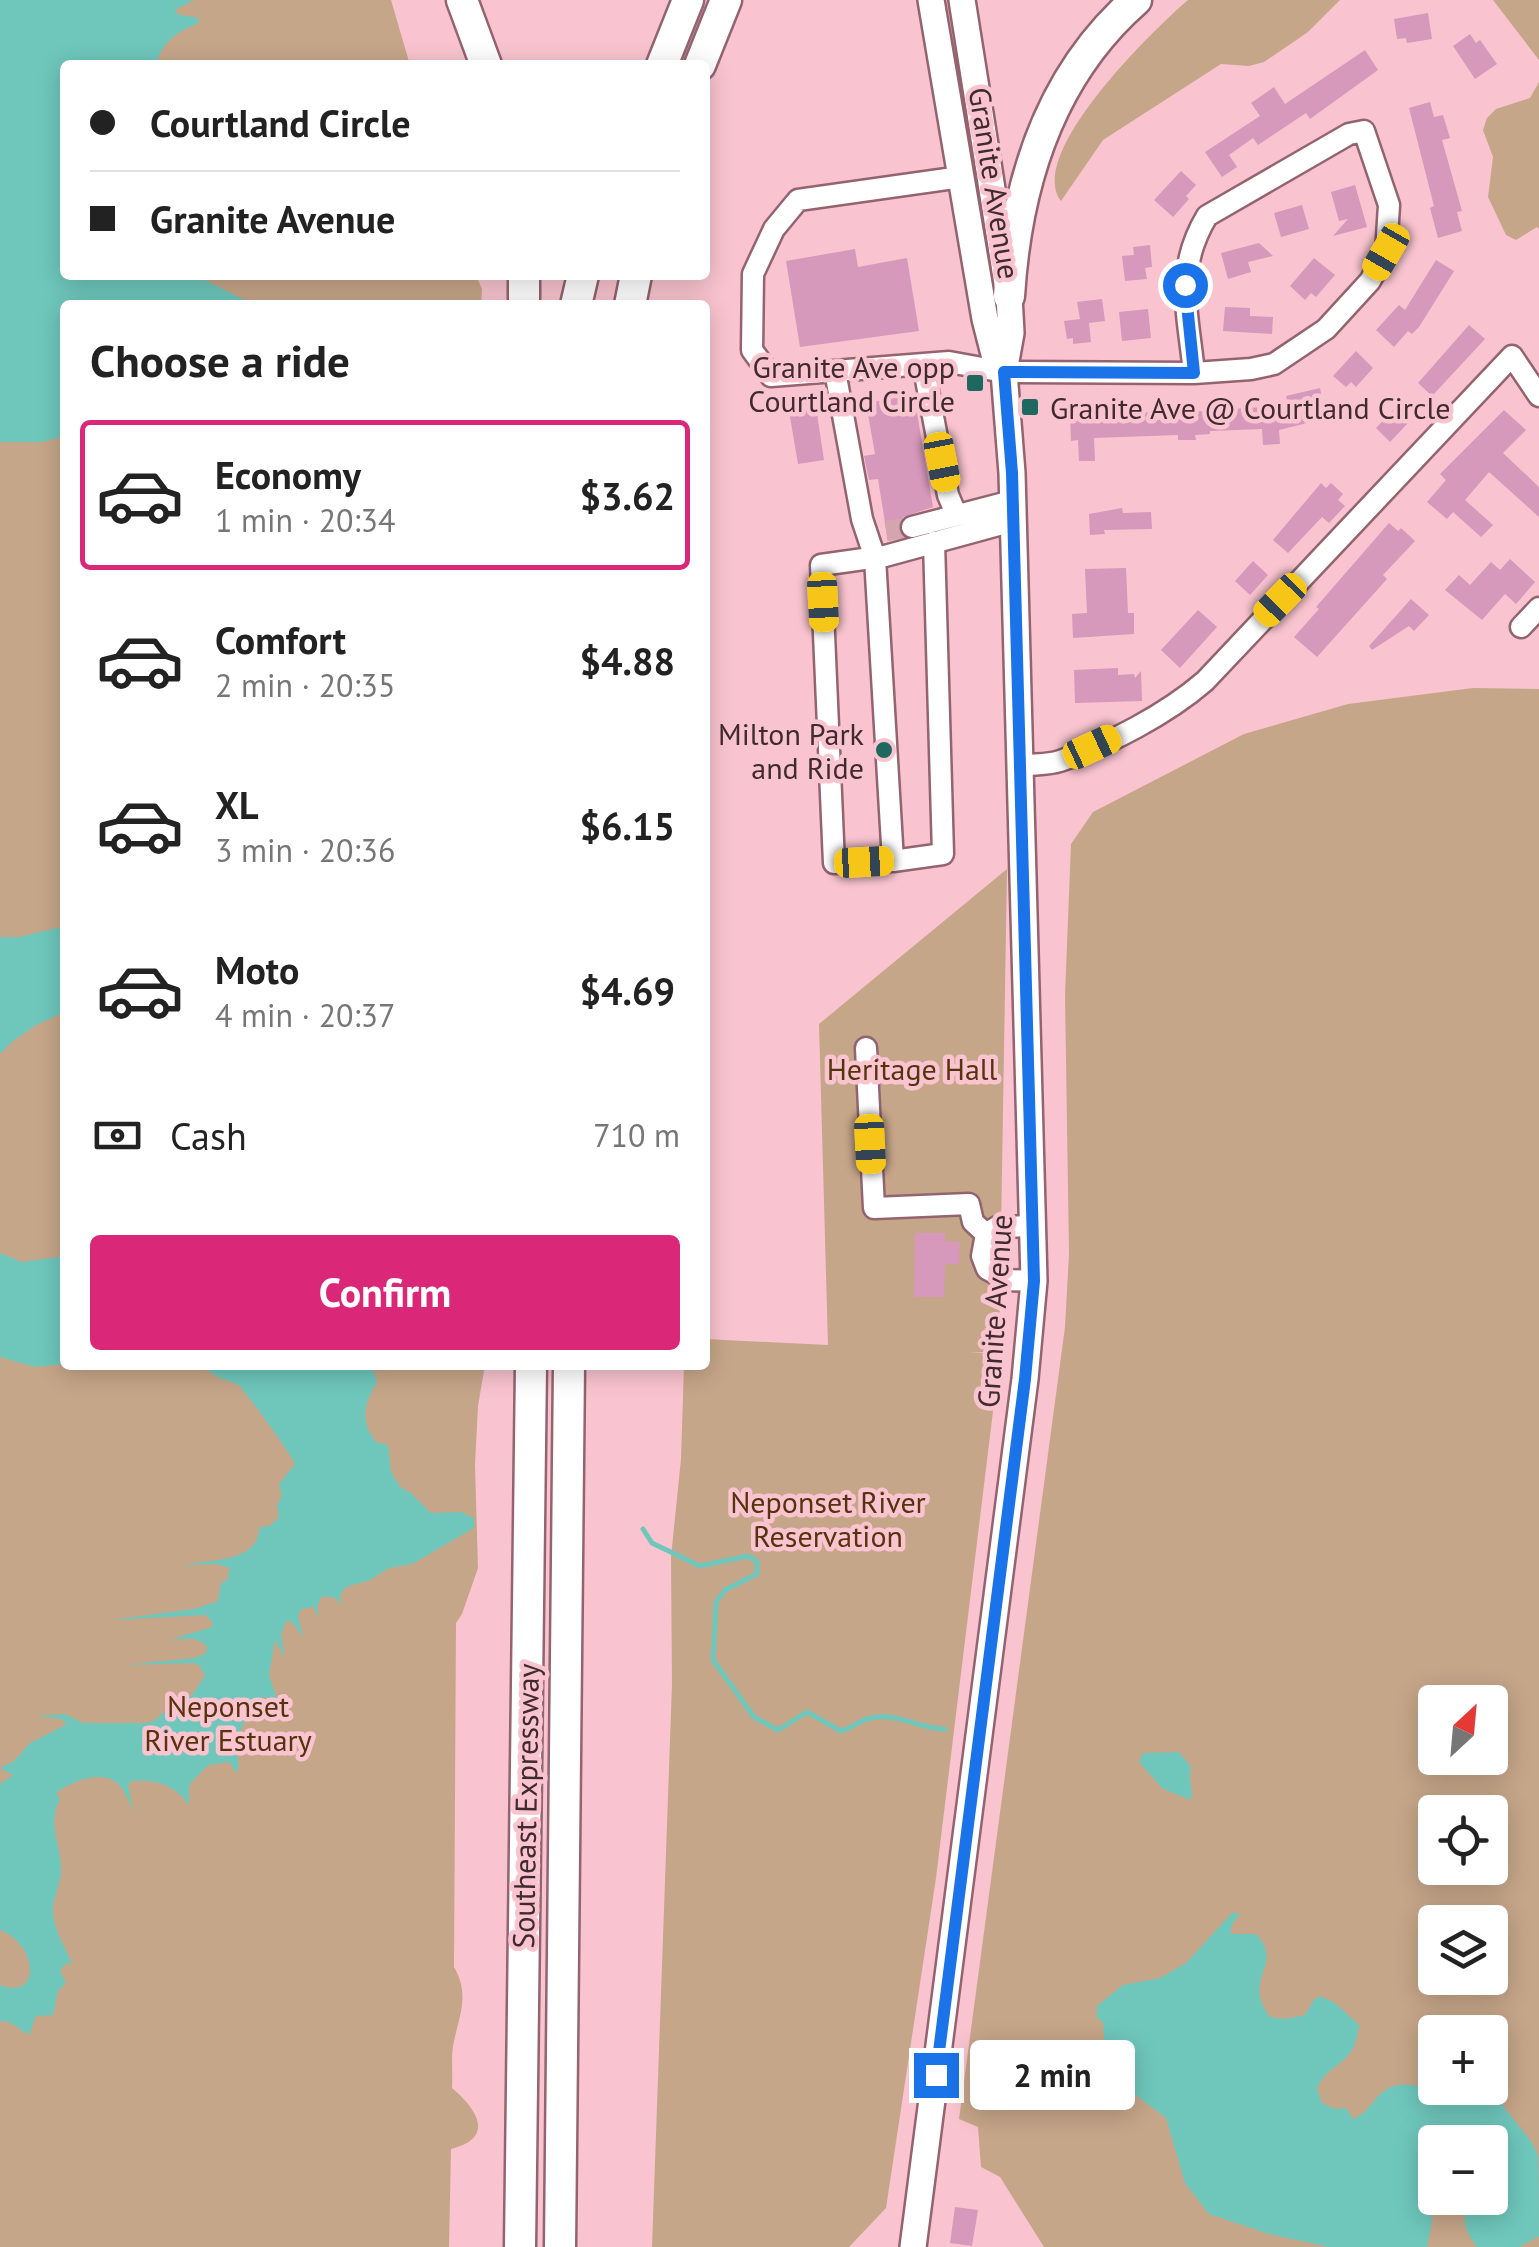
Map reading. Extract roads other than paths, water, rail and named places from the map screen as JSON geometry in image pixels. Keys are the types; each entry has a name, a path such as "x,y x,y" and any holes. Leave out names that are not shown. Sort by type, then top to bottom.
{"highway":[{"path":"462,0 484,60"},
{"path":"647,60 670,0"},
{"path":"664,60 688,0"},
{"path":"686,60 710,0"},
{"path":"702,60 726,0"},
{"path":"1009,296 1020,208 1057,98 1086,53 1136,0"},
{"name":"Southeast Expressway","path":"520,2247 531,1370"},
{"path":"539,2247 549,1370"},
{"path":"560,2247 569,1370"},
{"name":"Southeast Expressway","path":"575,2247 584,1370"}],"main road":[{"name":"Granite Avenue","path":"931,0 984,319 995,358 1004,372"},
{"name":"Granite Avenue","path":"914,2247 1025,1379 1034,1281 1013,511 1004,372 1011,333 1009,296 962,0"}],"street":[{"path":"961,178 798,200 774,230 753,274 752,350 771,376 949,362 1004,372 1194,373 1252,370 1274,364 1326,329 1370,281 1386,252 1389,205 1364,131 1349,134 1207,216 1185,267 1194,373"},
{"path":"1020,766 1058,762 1159,716 1184,699 1512,356 1539,396"},
{"path":"923,364 948,496 956,514"},
{"path":"835,371 876,532 893,860"},
{"path":"912,527 956,514 1013,511"},
{"path":"934,542 944,854 834,864 821,565 875,558 934,542 1013,511"},
{"path":"1521,627 1539,608"},
{"path":"866,1048 874,1208 969,1204 973,1222 986,1234"},
{"path":"1034,1226 998,1227 986,1234 982,1256 986,1269 1006,1280 1034,1281"}],"water":[{"path":"0,0 194,0 175,10 200,20 171,39 158,60 60,60 60,280 205,280 245,300 60,300 60,437 42,442 0,442"},
{"path":"60,927 60,1014 36,1025 0,1054 0,937 19,937"},
{"path":"0,1253 22,1262 60,1257 60,1364 35,1367 0,1357"},
{"path":"209,1370 373,1370 377,1382 366,1405 365,1419 376,1442 388,1445 391,1472 400,1487 431,1513 461,1512 474,1518 474,1528 412,1564 389,1568 370,1580 346,1587 340,1595 341,1606 336,1598 322,1596 317,1607 319,1618 313,1607 301,1609 298,1616 303,1637 292,1622 286,1621 281,1635 285,1658 275,1640 269,1675 285,1723 269,1706 266,1696 243,1725 237,1748 237,1773 229,1762 208,1765 189,1785 189,1805 171,1788 149,1781 132,1781 128,1785 133,1811 120,1786 103,1777 77,1781 56,1793 60,1799 54,1824 61,1873 53,1913 72,1964 66,1963 60,1971 66,1983 58,1991 53,2015 36,2016 29,2035 9,2022 0,2021 0,1985 23,1985 30,1969 22,1947 0,1930 0,1784 13,1775 0,1768 14,1761 30,1743 67,1724 61,1719 37,1716 65,1714 83,1723 145,1723 192,1695 205,1676 194,1663 125,1665 195,1658 206,1653 207,1646 196,1639 172,1639 212,1627 206,1615 110,1620 194,1609 218,1601 221,1583 227,1580 230,1568 216,1564 182,1565 230,1557 251,1547 259,1528 271,1525 279,1517 279,1484 295,1464 238,1385"},
{"path":"1179,1752 1191,1767 1191,1800 1163,1789 1139,1762 1143,1753"},
{"path":"1232,1913 1240,1913 1230,1934 1256,1934 1264,1945 1267,1955 1259,1992 1270,2017 1305,2015 1320,1996 1335,2003 1359,2025 1352,2050 1317,2089 1322,2103 1335,2109 1346,2108 1353,2119 1395,2086 1418,2086 1418,2105 1503,2105 1538,2156 1539,2236 1519,2247 1477,2247 1465,2223 1465,2215 1508,2215 1508,2125 1418,2125 1418,2215 1431,2215 1432,2222 1427,2247 1329,2247 1269,2234 1209,2214 1185,2183 1166,2118 1120,2083 1105,2051 1103,2022 1097,2018 1097,2006 1123,1985 1160,1978 1186,1963"}],"waterway":[{"path":"643,1529 652,1543 700,1566 748,1556 757,1561 757,1574 725,1590 716,1602 713,1660 754,1717 778,1730 807,1712 841,1731 880,1717 945,1729"}],"tunnel":[{"path":"886,531 912,527"}],"place":[{"name":"Granite Ave opp Courtland Circle","path":"975,383"},
{"name":"Granite Ave @ Courtland Circle","path":"1030,407"},
{"name":"Milton Park and Ride","path":"884,750"}],"park label":[{"name":"Heritage Hall","path":"912,1068"},
{"name":"Neponset River Reservation","path":"828,1518"},
{"name":"Neponset River Estuary","path":"228,1722"}]}
